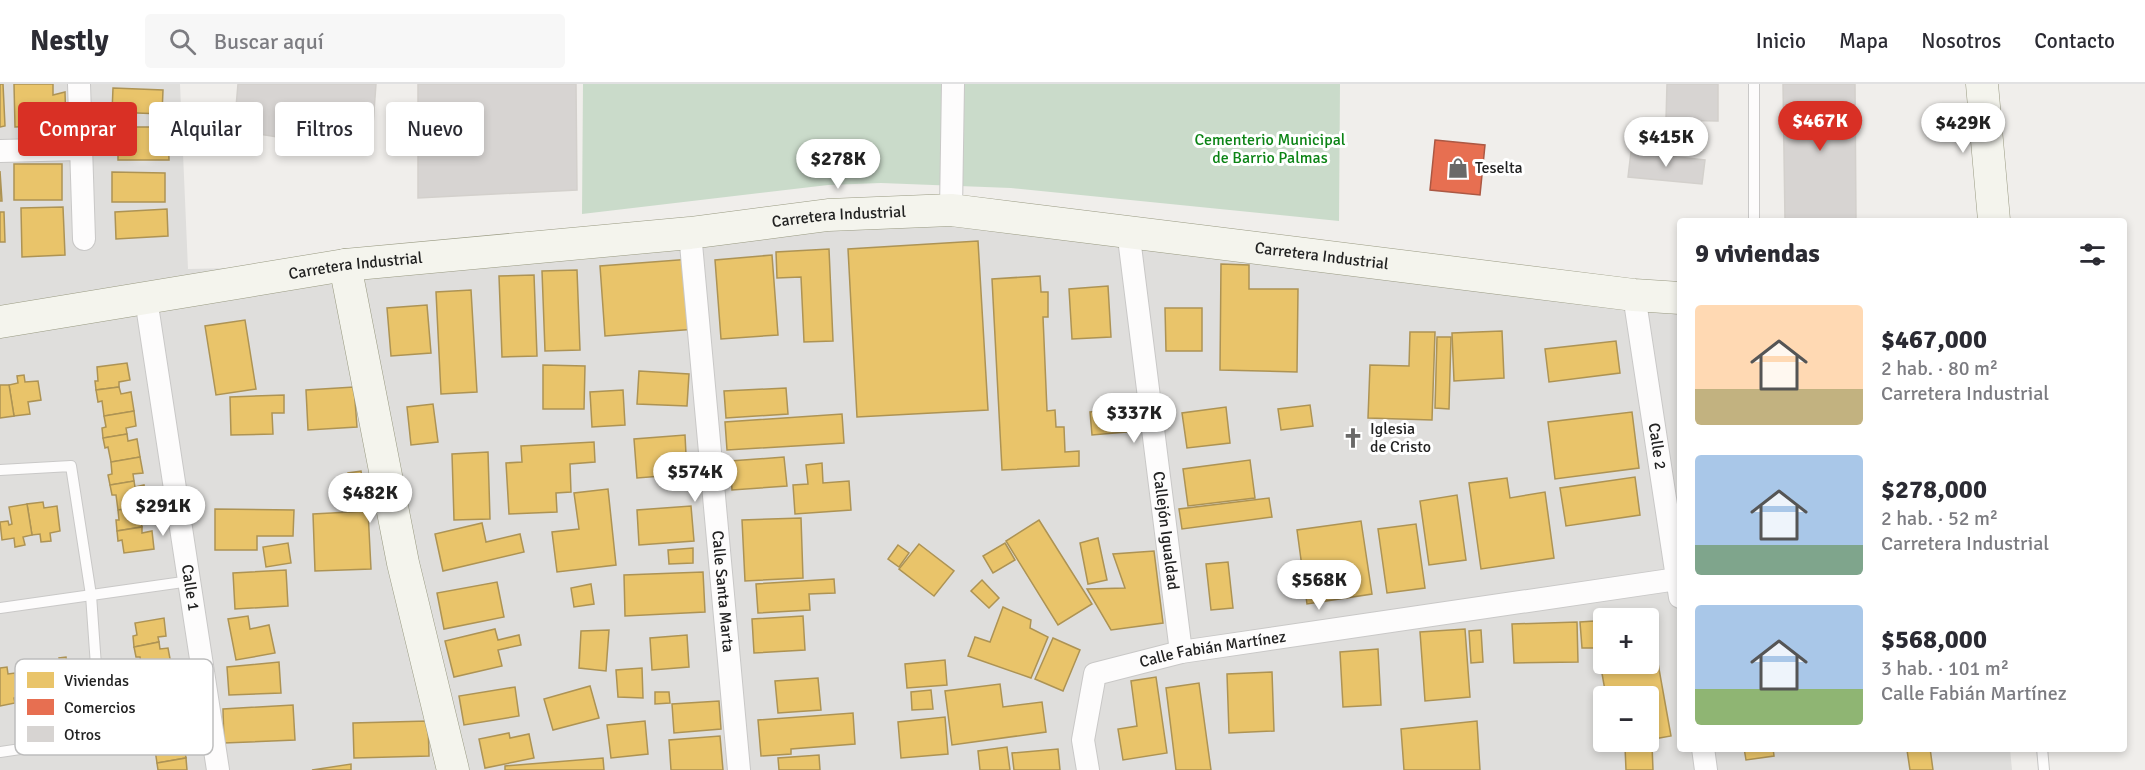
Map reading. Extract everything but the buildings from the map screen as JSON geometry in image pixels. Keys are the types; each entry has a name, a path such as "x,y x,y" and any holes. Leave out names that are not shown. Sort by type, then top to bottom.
{"street":[{"path":"79,84 80,102"},
{"path":"951,210 953,84"},
{"path":"1982,84 1994,218"},
{"path":"0,151 18,151"},
{"path":"81,156 84,239"},
{"name":"Carretera Industrial","path":"0,322 345,265 690,233 828,215 951,210 1128,230 1634,295 1677,298"},
{"name":"Callejón Igualdad","path":"1128,230 1181,652"},
{"name":"Calle Santa Marta","path":"690,233 739,770"},
{"path":"345,265 403,563 453,770"},
{"name":"Calle 2","path":"1634,295 1677,575"},
{"name":"Calle 1","path":"146,299 202,659"},
{"name":"Calle Fabián Martínez","path":"1088,770 1083,740 1095,675 1181,652 1677,588"},
{"name":"Calle 1","path":"213,736 218,770"},
{"path":"1704,752 1706,770"}],"lane":[{"path":"1754,218 1755,84"},
{"path":"0,470 71,466 92,595 97,659"},
{"path":"0,608 190,581"},
{"path":"0,752 15,750"},
{"path":"2042,752 2044,770"}],"shaded area":[{"path":"0,84 180,84 181,102 149,102 149,156 183,156 188,269 581,260 938,208 1677,294 1677,752 2010,752 2012,770 0,770"}],"green space":[{"name":"Cementerio Municipal de Barrio Palmas","path":"583,84 1340,84 1339,221 1011,188 881,183 828,185 582,214"}],"place":[{"name":"Teselta","path":"1458,168"},
{"name":"Iglesia de Cristo","path":"1353,438"}]}
